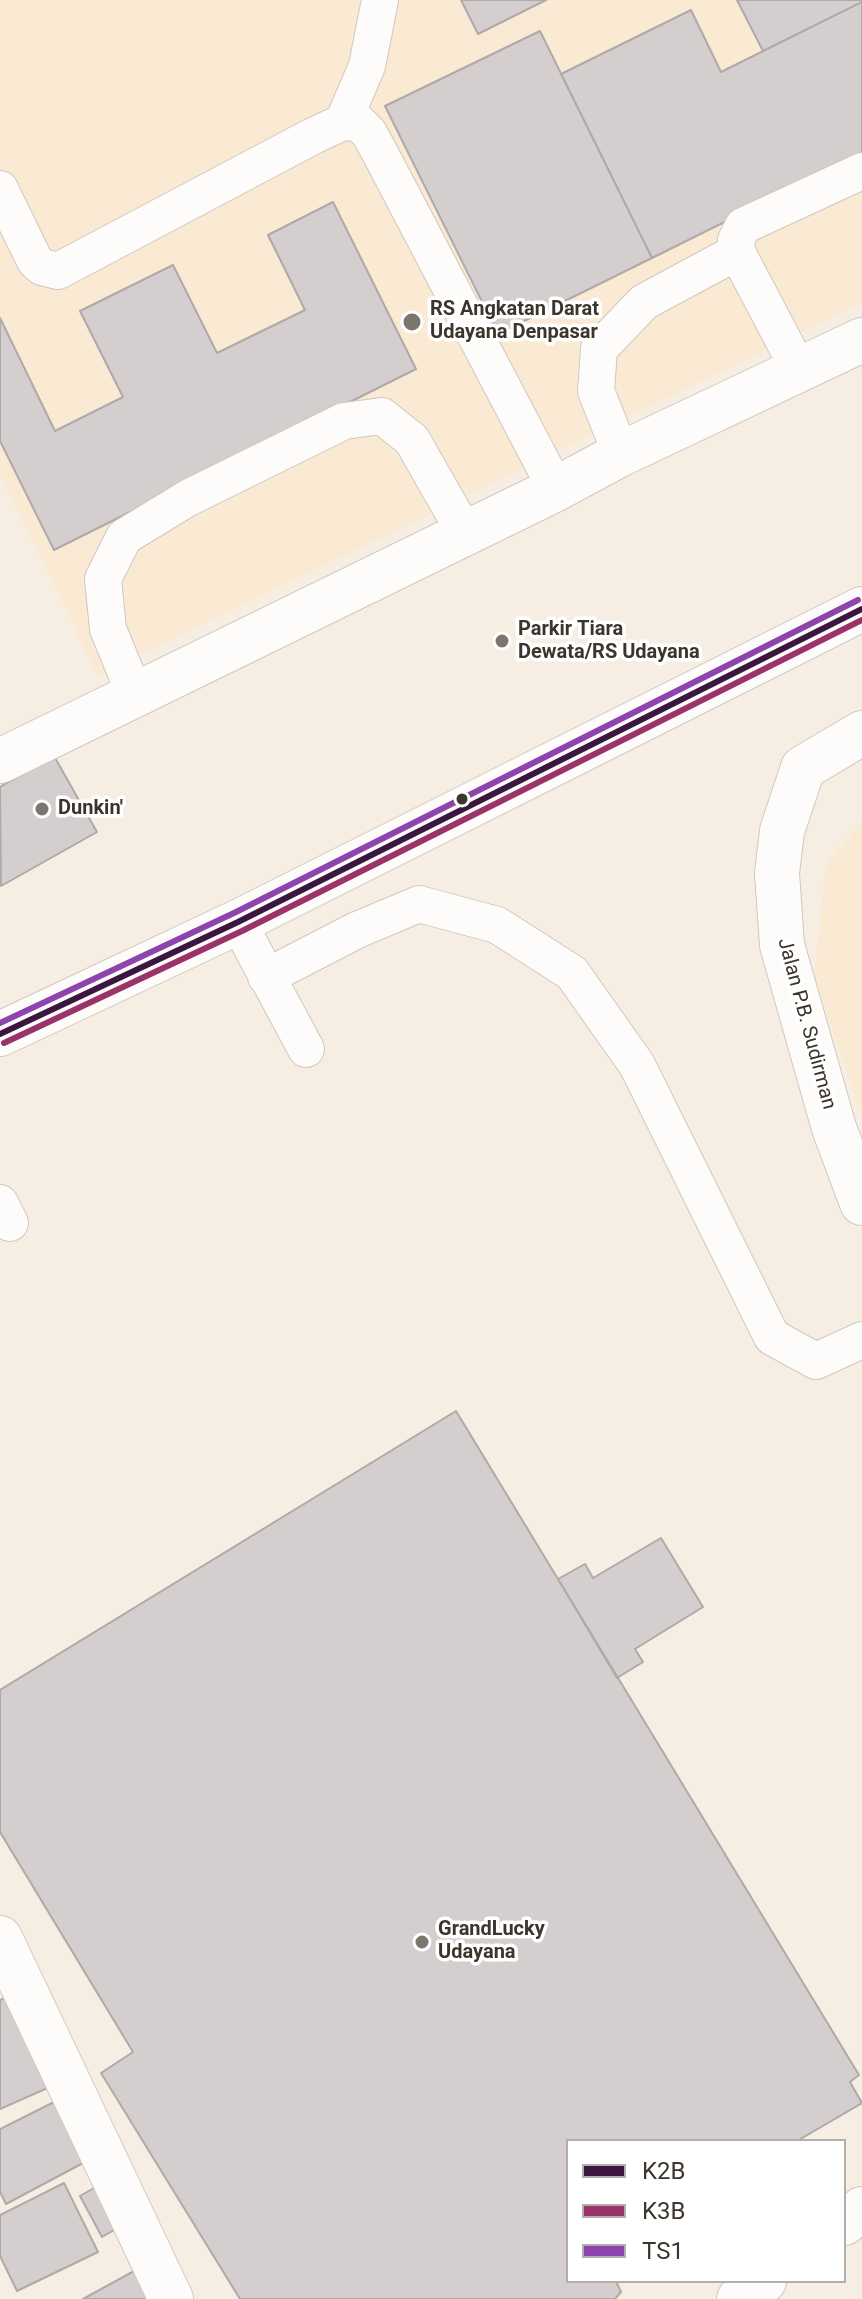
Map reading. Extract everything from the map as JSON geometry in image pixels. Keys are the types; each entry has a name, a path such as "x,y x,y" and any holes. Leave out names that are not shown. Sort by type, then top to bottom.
{"main road":[{"path":"0,761 556,489 621,454 862,340"},
{"path":"0,1034 238,922 862,609"},
{"name":"Jalan P.B. Sudirman","path":"862,733 803,768 782,831 777,873 782,945 834,1128 862,1203"},
{"path":"0,1938 171,2299"},
{"path":"846,2221 862,2209"},
{"path":"739,2299 761,2283"}],"lane":[{"path":"343,122 367,66 380,0"},
{"path":"0,189 35,261 42,267 58,271 343,122 359,123 369,133 556,489"},
{"path":"799,370 737,252 736,240 743,226 862,171"},
{"path":"621,454 596,391 599,349 644,302 737,252"},
{"path":"135,695 108,629 103,579 124,537 188,498 344,421 382,416 412,440 465,533"},
{"path":"266,977 357,930 419,904 497,925 572,973 637,1065 772,1337 816,1361 862,1340"},
{"path":"238,922 306,1049"}],"shaded area":[{"name":"RS Angkatan Darat Udayana Denpasar","path":"0,0 862,0 862,303 98,676 0,475"},
{"path":"862,822 862,1117 814,976 826,863"}],"building":[{"path":"461,0 546,0 478,34"},
{"path":"737,0 862,0 862,2 763,51"},
{"path":"862,2 862,154 652,258 561,74 691,10 721,72"},
{"path":"540,31 652,258 498,334 385,106"},
{"path":"333,202 416,369 54,550 0,441 0,318 55,431 123,397 80,311 173,265 217,353 305,310 268,235"},
{"name":"Dunkin'","path":"54,756 97,832 1,886 0,787"},
{"name":"GrandLucky Udayana","path":"456,1411 859,2075 850,2082 862,2103 800,2139 566,2139 566,2283 617,2283 621,2292 615,2299 240,2299 101,2073 133,2052 0,1832 0,1690"},
{"path":"661,1538 703,1607 635,1649 643,1662 617,1678 558,1579 585,1564 593,1578"},
{"path":"11,1995 52,2086 0,2109 0,2000"},
{"path":"54,2102 85,2162 6,2204 0,2192 0,2129"},
{"path":"64,2183 98,2252 17,2291 0,2256 0,2215"},
{"path":"101,2184 123,2225 102,2237 80,2196"},
{"path":"136,2270 153,2299 83,2299"}],"transit line":[{"name":"TS1","path":"0,1023 234,913 858,600"},
{"name":"K2B","path":"0,1034 238,922 862,609"},
{"name":"K3B","path":"4,1043 242,931 862,620"}],"place":[{"name":"RS Angkatan Darat Udayana Denpasar","path":"412,322"},
{"name":"Parkir Tiara Dewata/RS Udayana","path":"502,641"},
{"name":"Dunkin'","path":"42,809"},
{"name":"GrandLucky Udayana","path":"422,1942"}]}
